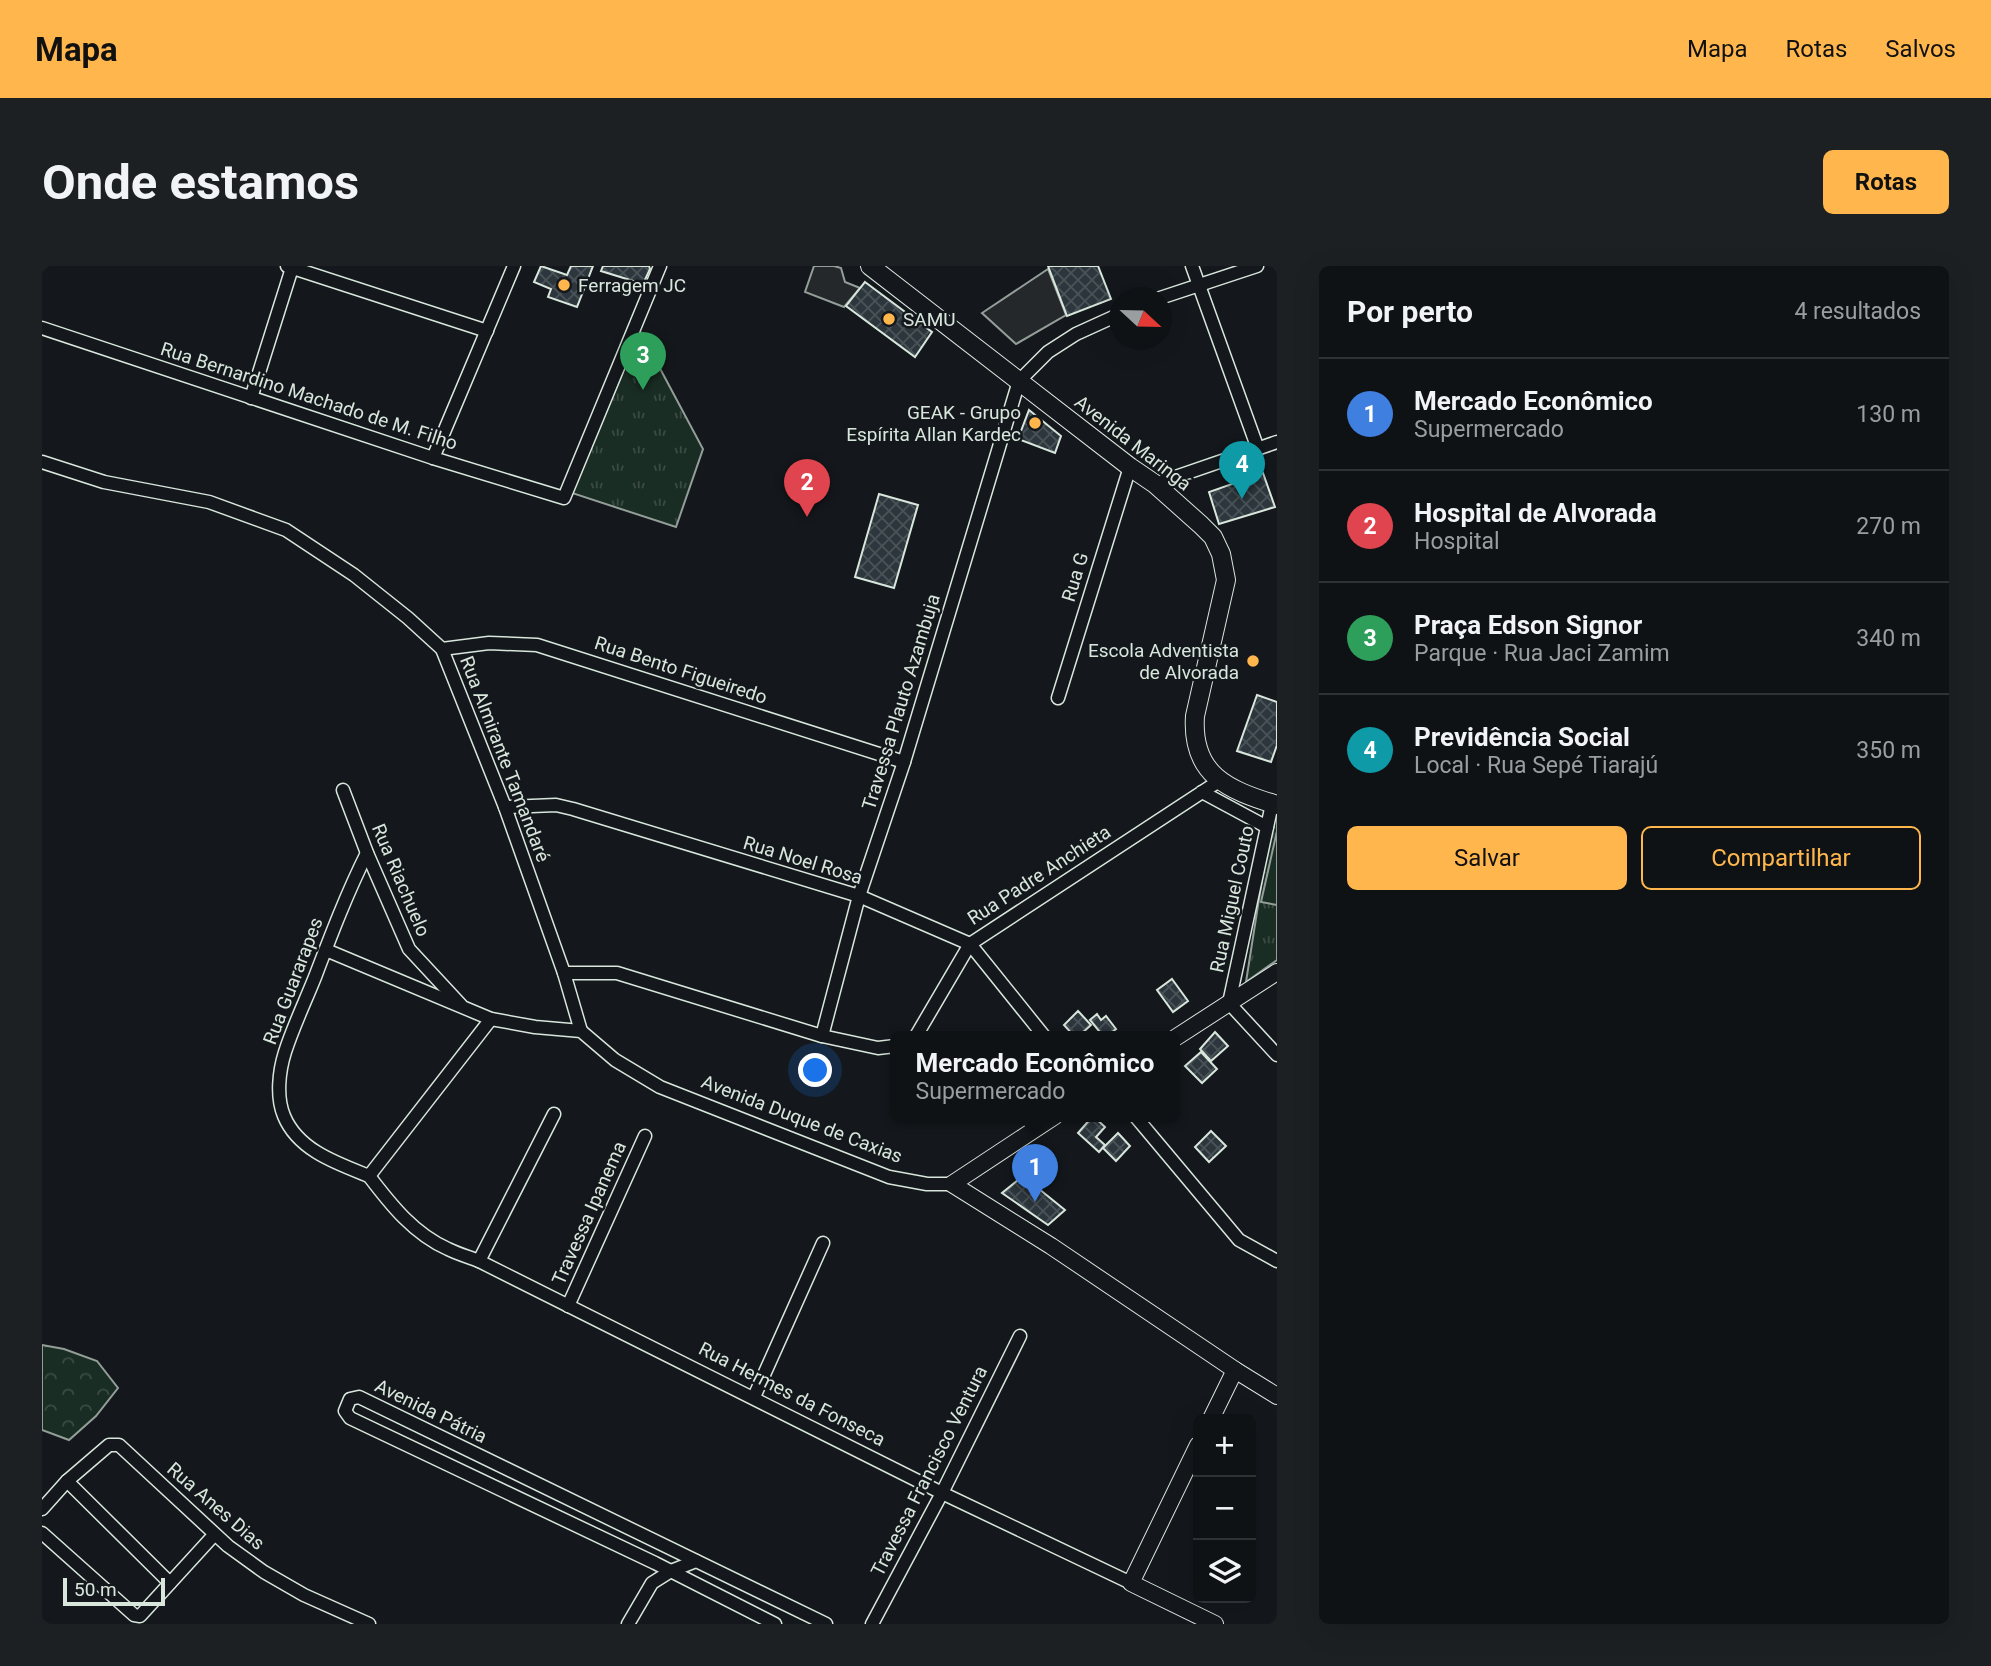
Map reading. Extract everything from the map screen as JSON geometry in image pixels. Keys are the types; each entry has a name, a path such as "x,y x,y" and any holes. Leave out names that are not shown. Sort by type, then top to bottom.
{"main road":[{"name":"Avenida Maringá","path":"870,266 1155,484 1213,537 1221,554 1226,580 1193,735 1199,754 1219,781 1241,793 1275,804"}],"street":[{"path":"433,458 514,266"},
{"name":"Rua Bernardino Machado de M. Filho","path":"42,328 433,458 564,498 660,266"},
{"path":"1192,266 1258,449"},
{"path":"1172,294 1257,266"},
{"path":"251,398 289,267 487,331"},
{"path":"1019,381 1048,352 1076,334 1109,319"},
{"name":"Travessa Plauto Azambuja","path":"822,1036 859,896 904,761 1019,381"},
{"path":"1155,484 1277,442"},
{"name":"Rua Almirante Tamandaré","path":"42,462 104,482 209,502 286,530 354,575 442,649 505,807 564,973 581,1031"},
{"name":"Rua G","path":"1058,698 1130,467"},
{"name":"Rua Bento Figueiredo","path":"442,649 489,643 537,645 904,761"},
{"name":"Rua Padre Anchieta","path":"919,1031 970,944 1219,781"},
{"name":"Rua Riachuelo","path":"343,790 409,949 463,1008"},
{"path":"1202,792 1267,827"},
{"name":"Rua Miguel Couto","path":"1229,1003 1267,827 1275,804"},
{"name":"Rua Noel Rosa","path":"505,807 556,805 573,809 859,896 970,944 1040,1031"},
{"name":"Rua Guararapes","path":"367,853 349,889 285,1054 279,1093 283,1114 295,1135 313,1150 337,1164 369,1175"},
{"path":"326,950 491,1019 535,1027 581,1031"},
{"path":"1180,1035 1277,972"},
{"path":"564,973 618,973 822,1036 878,1048 890,1047"},
{"path":"1229,1003 1277,1055"},
{"path":"369,1175 491,1019"},
{"name":"Avenida Duque de Caxias","path":"581,1031 615,1060 660,1087 889,1177 927,1184 952,1184 1051,1246 1277,1396"},
{"path":"479,1261 554,1114"},
{"path":"952,1184 1046,1122"},
{"path":"1140,1122 1239,1240 1277,1261"},
{"name":"Travessa Ipanema","path":"568,1306 645,1136"},
{"name":"Rua Hermes da Fonseca","path":"369,1175 409,1224 446,1249 479,1261 942,1493 1215,1624"},
{"path":"754,1397 823,1243"},
{"name":"Travessa Francisco Ventura","path":"872,1624 942,1493 1020,1336"},
{"path":"1213,1414 1235,1370"},
{"name":"Avenida Pátria","path":"777,1624 350,1418 345,1411 347,1404 350,1399 359,1397 826,1624"},
{"path":"415,1449 425,1429"},
{"name":"Rua Anes Dias","path":"67,1480 109,1445 119,1445 214,1535 237,1553 304,1595 369,1624"},
{"path":"1131,1583 1193,1455"},
{"path":"42,1509 67,1480 170,1583"},
{"path":"602,1538 611,1520"},
{"path":"42,1533 134,1615 140,1616 214,1535"},
{"path":"628,1624 652,1583 671,1571 696,1561"},
{"path":"777,1624 789,1606"}],"green space":[{"path":"640,331 703,449 676,527 572,493"},
{"path":"1272,816 1277,818 1277,960 1246,982"},
{"path":"1277,831 1277,905 1261,902"},
{"path":"42,1345 64,1349 97,1361 118,1388 96,1416 69,1440 42,1430"}],"shaded area":[{"path":"814,266 841,268 845,282 860,288 844,307 805,292"},
{"path":"1048,269 1066,315 1016,344 982,313"}],"building":[{"name":"Ferragem JC","path":"541,266 567,275 571,266 593,266 577,307 548,297 551,289 534,282"},
{"path":"603,266 649,266 650,269 643,284 601,271"},
{"path":"1048,266 1098,266 1109,300 1067,316"},
{"name":"SAMU","path":"865,282 932,332 915,357 846,306"},
{"name":"GEAK - Grupo Espírita Allan Kardec","path":"1029,410 1061,436 1055,453 1018,439"},
{"path":"1263,473 1275,507 1219,524 1209,492"},
{"path":"879,494 918,505 894,588 855,577"},
{"path":"1257,695 1277,702 1277,745 1271,762 1237,751"},
{"path":"1172,979 1188,1001 1173,1012 1157,990"},
{"path":"1078,1011 1091,1025 1084,1031 1069,1031 1064,1025"},
{"path":"1097,1014 1101,1020 1106,1016 1116,1029 1099,1031 1090,1020"},
{"path":"1215,1032 1228,1046 1211,1061 1200,1049"},
{"path":"1201,1052 1217,1069 1202,1083 1185,1066"},
{"path":"1088,1122 1100,1122 1105,1127 1096,1137 1105,1145 1099,1152 1078,1133"},
{"path":"1211,1131 1226,1146 1209,1162 1195,1147"},
{"path":"1118,1133 1130,1146 1116,1161 1103,1148"},
{"path":"1023,1176 1065,1210 1048,1225 1002,1193"}],"place":[{"name":"Ferragem JC","path":"564,285"},
{"name":"SAMU","path":"889,319"},
{"name":"Praça Edson Signor","path":"643,390"},
{"name":"GEAK - Grupo Espírita Allan Kardec","path":"1035,423"},
{"name":"Previdência Social","path":"1242,499"},
{"name":"Hospital de Alvorada","path":"807,517"},
{"name":"Escola Adventista de Alvorada","path":"1253,661"},
{"name":"Mercado Econômico","path":"1035,1202"}]}
